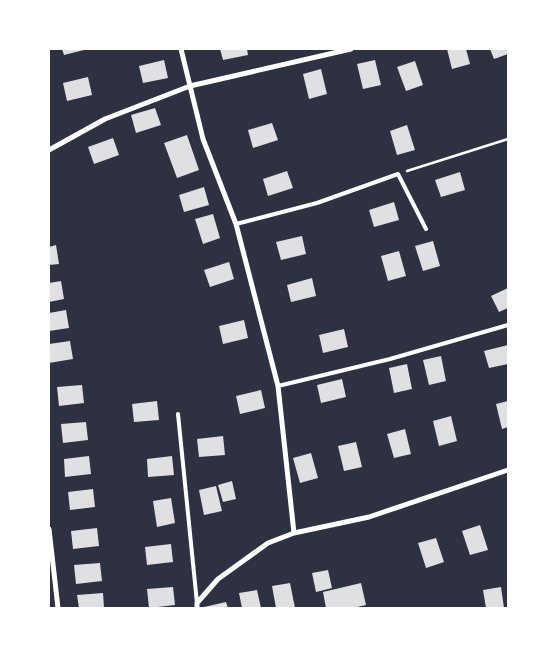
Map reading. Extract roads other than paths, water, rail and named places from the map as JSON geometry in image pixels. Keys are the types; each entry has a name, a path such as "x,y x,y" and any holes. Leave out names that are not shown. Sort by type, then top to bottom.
{"street":[{"path":"181,49 203,139 236,224 278,386 294,533"},
{"path":"49,150 105,119 190,86 351,49"},
{"path":"197,605 218,579 268,543 294,533 369,517 508,470"},
{"path":"49,529 58,608"}],"lane":[{"path":"236,224 317,202 398,174 426,229"},
{"path":"278,386 390,359 508,325"},
{"path":"178,414 197,605"}]}
